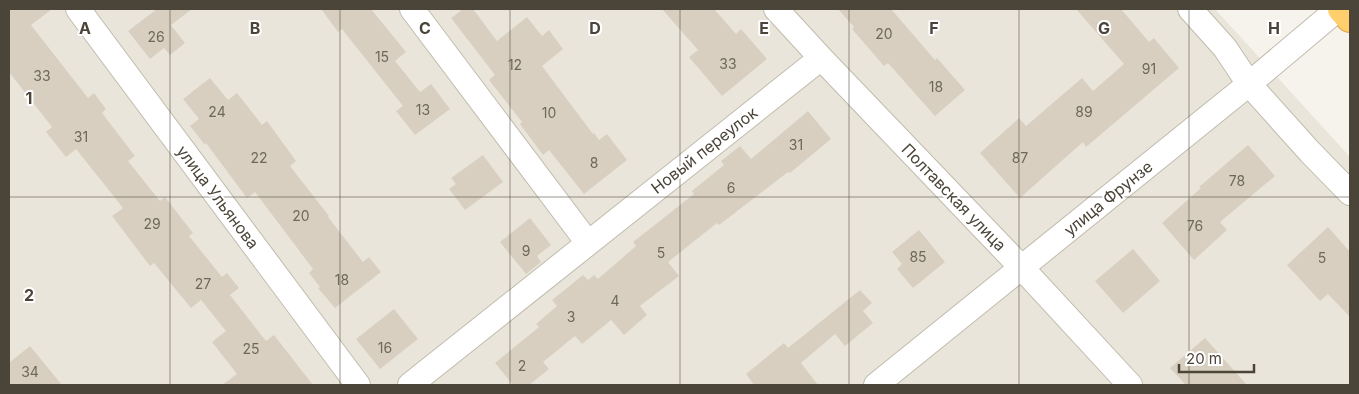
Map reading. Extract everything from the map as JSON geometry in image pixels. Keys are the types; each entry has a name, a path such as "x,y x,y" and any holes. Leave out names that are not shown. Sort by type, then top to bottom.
{"highway":[{"path":"1342,9 1350,18"}],"street":[{"path":"412,9 588,243"},
{"name":"Полтавская улица","path":"776,9 1022,268 1130,385"},
{"path":"1190,9 1225,48 1249,84 1350,193"},
{"name":"улица Фрунзе","path":"876,385 1249,84 1338,9"},
{"name":"улица Ульянова","path":"82,10 358,385"},
{"name":"Новый переулок","path":"410,385 821,58"}],"shaded area":[{"path":"9,9 1215,9 1350,157 1350,385 9,385"}],"building":[{"path":"9,9 52,9 31,25 88,98 94,93 106,109 102,113 135,156 128,161 160,201 165,197 193,233 189,236 222,277 227,273 239,288 230,295 266,341 274,335 313,385 222,385 237,374 212,342 226,331 201,300 191,308 154,263 150,266 112,216 123,208 76,149 66,157 46,132 52,127 9,72"},
{"path":"157,9 192,9 171,25 185,43 170,55 164,48 150,59 128,31"},
{"path":"321,9 371,9 406,52 395,61 420,92 431,84 450,109 415,135 396,111 403,106 342,29 338,32"},
{"path":"463,9 473,9 497,41 527,17 542,36 549,30 563,49 542,66 593,134 599,140 607,134 627,160 584,194 549,150 543,155 520,124 522,122 489,80 495,75 451,18"},
{"path":"662,9 714,9 736,34 741,29 767,59 722,96 689,57 698,50"},
{"path":"838,9 891,9 935,60 937,58 965,90 935,116 888,63 884,66 852,29 854,27"},
{"path":"1076,9 1121,9 1149,42 1154,38 1179,68 1086,147 1083,142 1020,198 980,153 1019,118 1026,126 1082,78 1093,91 1124,64"},
{"path":"210,78 228,100 237,93 262,125 267,121 296,161 290,166 328,217 363,262 369,257 381,272 335,308 318,288 320,287 309,273 313,269 255,192 247,198 206,143 205,145 190,126 199,119 183,99"},
{"path":"808,111 831,139 790,173 788,172 719,225 717,223 668,262 679,276 640,306 647,315 624,335 611,320 582,344 575,336 543,362 549,369 529,385 513,385 495,363 539,327 536,324 557,306 552,300 583,275 588,280 594,275 598,279 636,246 633,242 694,194 692,191 724,165 721,161 740,146 751,159"},
{"path":"1248,145 1275,176 1220,222 1227,230 1194,260 1162,223 1201,188 1199,187"},
{"path":"483,155 503,182 465,210 449,189 456,184 451,178"},
{"path":"530,218 551,245 537,256 541,262 526,274 500,242"},
{"path":"1328,227 1350,252 1350,317 1328,294 1320,301 1287,265"},
{"path":"919,230 945,262 913,288 897,269 902,264 892,252"},
{"path":"1133,249 1160,281 1123,313 1095,281"},
{"path":"860,290 872,303 863,311 873,323 845,346 835,334 801,363 818,385 754,385 746,374 784,343 788,348"},
{"path":"394,309 418,339 380,369 356,339"},
{"path":"1205,338 1247,385 1186,385 1170,368"},
{"path":"30,346 62,385 9,385 9,363"}]}
